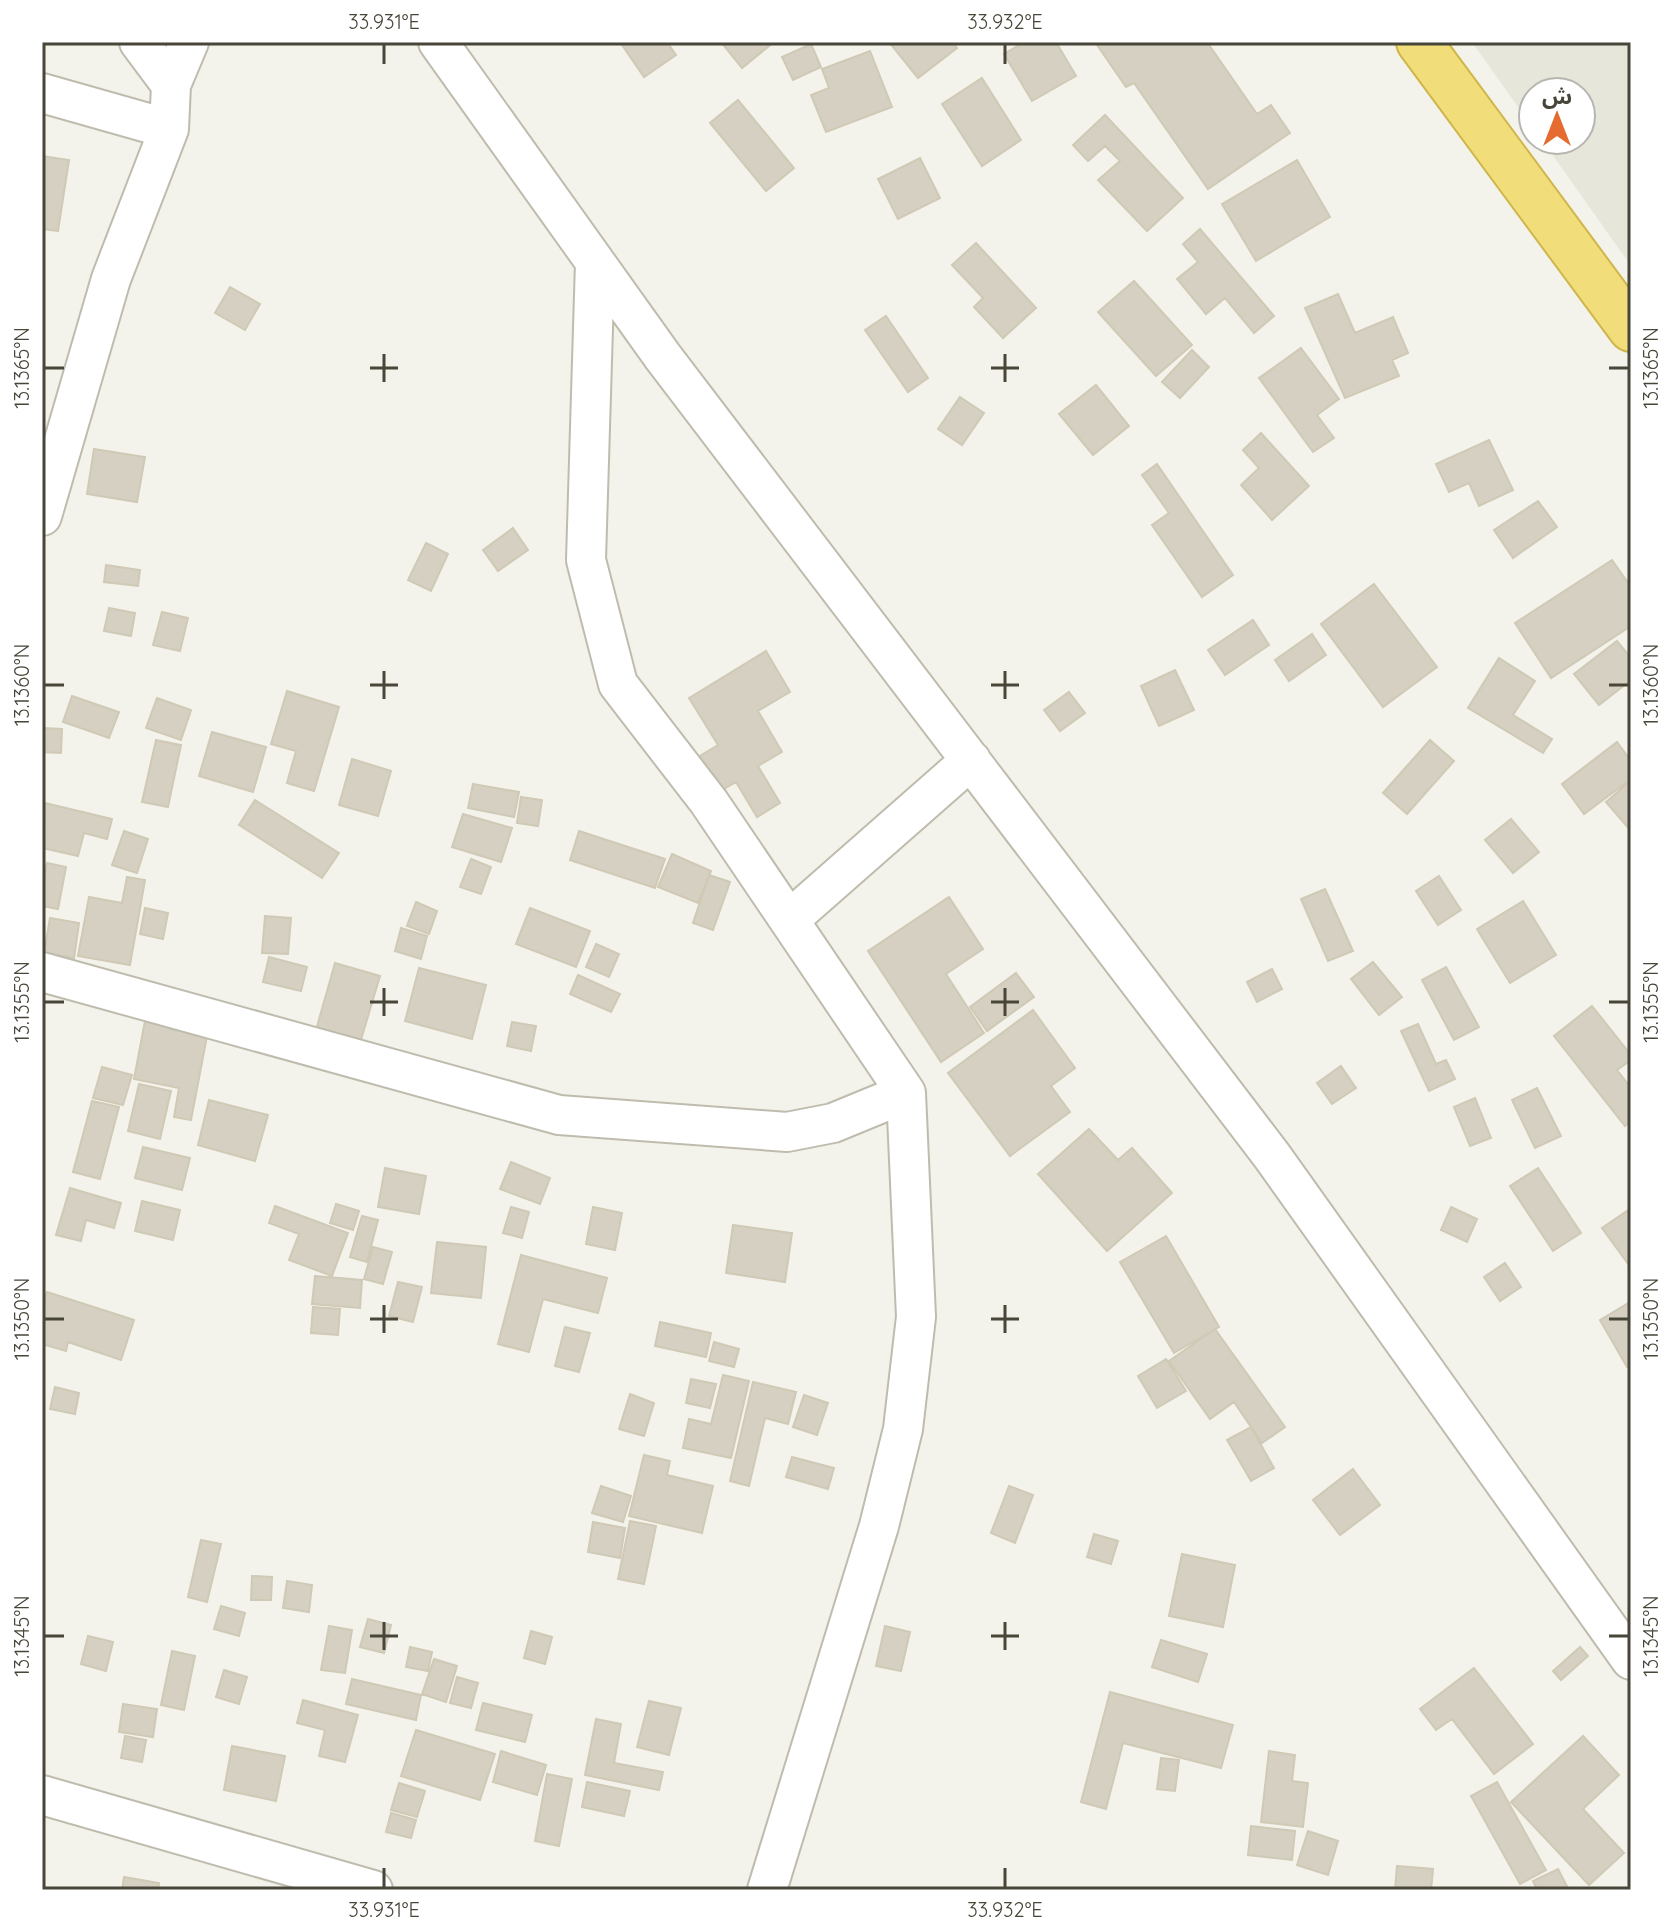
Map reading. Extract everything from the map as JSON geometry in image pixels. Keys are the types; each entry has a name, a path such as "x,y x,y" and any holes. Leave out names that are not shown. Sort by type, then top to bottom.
{"highway":[{"path":"1419,42 1631,329"}],"street":[{"path":"139,42 171,85"},
{"path":"42,516 111,279 169,129 171,85 189,42"},
{"path":"438,42 663,357 1272,1156 1631,1660"},
{"path":"42,93 169,129"},
{"path":"595,262 586,560 618,684 709,802 906,1093 916,1317 903,1429 879,1526 767,1890"},
{"path":"789,920 971,760"},
{"path":"42,972 559,1115 787,1132 833,1123 906,1093"},
{"path":"42,1795 373,1890"}],"shaded area":[{"path":"1472,42 1631,42 1631,266 1553,156 1597,156 1597,76 1517,76 1517,105"}],"building":[{"path":"620,42 667,42 676,55 644,77"},
{"path":"721,42 774,42 742,68"},
{"path":"889,42 952,42 957,48 918,78"},
{"path":"1024,42 1056,42 1076,76 1032,101 1004,54"},
{"path":"1095,42 1207,42 1257,114 1271,105 1290,133 1208,189 1134,83 1126,87"},
{"path":"811,44 821,67 793,80 782,57"},
{"path":"870,51 892,107 826,132 811,95 829,88 822,69"},
{"path":"982,78 1021,140 982,166 942,104"},
{"path":"738,100 794,168 766,191 710,123"},
{"path":"1105,115 1183,198 1147,231 1098,180 1120,161 1105,146 1088,161 1073,145"},
{"path":"42,156 69,160 58,231 42,229"},
{"path":"920,158 940,198 898,219 878,179"},
{"path":"1297,160 1330,217 1256,261 1222,204"},
{"path":"1200,229 1274,316 1254,333 1225,298 1206,314 1177,279 1198,262 1183,244"},
{"path":"976,243 1036,308 1003,338 974,307 983,298 952,265"},
{"path":"1134,281 1192,345 1156,376 1098,312"},
{"path":"230,287 260,304 245,330 215,313"},
{"path":"1338,294 1355,333 1393,317 1408,353 1392,360 1399,376 1345,398 1305,308"},
{"path":"886,316 928,378 908,392 865,330"},
{"path":"1301,348 1339,399 1317,415 1334,438 1313,452 1259,378"},
{"path":"1192,350 1209,367 1180,398 1162,382"},
{"path":"1096,385 1129,426 1093,455 1059,414"},
{"path":"960,397 984,413 962,445 938,429"},
{"path":"1261,433 1309,486 1272,520 1241,485 1259,468 1243,450"},
{"path":"1489,440 1513,490 1479,506 1469,483 1449,492 1436,464"},
{"path":"94,449 145,457 137,502 87,494"},
{"path":"1157,464 1233,575 1202,597 1152,525 1169,513 1142,475"},
{"path":"1538,501 1557,527 1513,558 1494,530"},
{"path":"513,528 528,550 498,571 483,550"},
{"path":"426,543 448,554 431,591 408,580"},
{"path":"1612,560 1631,587 1631,626 1551,678 1515,623"},
{"path":"106,565 140,570 138,586 104,582"},
{"path":"1374,584 1437,667 1383,707 1321,624"},
{"path":"109,608 135,613 131,636 104,631"},
{"path":"162,612 188,618 180,651 153,645"},
{"path":"1253,620 1269,645 1225,675 1208,650"},
{"path":"1312,634 1326,655 1289,681 1275,660"},
{"path":"1617,641 1631,658 1631,680 1599,705 1574,674"},
{"path":"766,651 790,692 758,711 782,752 758,766 780,803 757,817 736,782 719,792 698,757 718,745 689,698"},
{"path":"1499,658 1535,681 1513,715 1552,739 1543,753 1468,708"},
{"path":"1175,670 1194,710 1159,726 1141,686"},
{"path":"287,691 339,707 314,791 287,783 296,751 271,744"},
{"path":"1069,692 1085,713 1060,731 1044,710"},
{"path":"72,696 119,712 109,738 63,722"},
{"path":"157,698 191,710 181,740 146,728"},
{"path":"42,728 62,729 61,753 42,752"},
{"path":"212,732 266,747 253,792 199,776"},
{"path":"156,740 181,745 168,807 142,802"},
{"path":"1430,740 1454,761 1407,814 1383,793"},
{"path":"1617,742 1631,761 1631,779 1584,814 1562,784"},
{"path":"352,759 391,771 378,816 339,805"},
{"path":"1631,782 1631,831 1606,802"},
{"path":"473,784 519,792 514,817 468,808"},
{"path":"521,797 542,800 538,826 517,823"},
{"path":"255,800 339,853 322,878 239,825"},
{"path":"45,803 112,819 107,839 84,833 78,856 42,848"},
{"path":"463,814 512,828 501,862 452,847"},
{"path":"1511,819 1539,852 1513,873 1485,840"},
{"path":"124,831 148,839 137,873 112,865"},
{"path":"579,831 665,859 655,888 570,860"},
{"path":"672,854 711,871 698,903 658,887"},
{"path":"471,859 491,867 481,894 460,887"},
{"path":"47,863 66,867 58,909 42,906"},
{"path":"709,875 730,882 713,930 693,923"},
{"path":"1439,876 1461,910 1438,925 1416,891"},
{"path":"127,877 145,880 130,965 78,956 89,897 122,903"},
{"path":"1325,889 1353,951 1328,961 1301,899"},
{"path":"949,897 983,949 946,974 984,1033 941,1062 868,951"},
{"path":"1523,901 1556,955 1510,983 1477,929"},
{"path":"416,902 437,911 429,934 407,926"},
{"path":"145,908 168,913 163,939 140,934"},
{"path":"530,908 590,931 576,967 516,944"},
{"path":"265,916 291,918 288,954 262,953"},
{"path":"50,918 79,923 74,958 44,953"},
{"path":"401,928 427,936 421,959 395,951"},
{"path":"596,944 619,954 609,977 586,967"},
{"path":"269,957 307,967 301,991 263,982"},
{"path":"1373,962 1402,997 1379,1015 1351,979"},
{"path":"335,963 380,976 360,1043 316,1030"},
{"path":"1446,967 1479,1027 1454,1040 1422,980"},
{"path":"419,968 486,985 472,1039 405,1021"},
{"path":"1272,969 1282,989 1257,1002 1247,982"},
{"path":"1016,973 1034,997 987,1031 970,1007"},
{"path":"578,975 620,994 611,1012 570,994"},
{"path":"1592,1006 1631,1055 1631,1060 1617,1070 1631,1088 1631,1121 1625,1126 1554,1036"},
{"path":"1033,1010 1075,1068 1051,1086 1070,1112 1010,1156 948,1073"},
{"path":"145,1021 207,1036 191,1120 174,1117 179,1088 134,1079"},
{"path":"512,1022 536,1026 531,1051 507,1046"},
{"path":"1418,1024 1436,1064 1446,1060 1455,1079 1429,1091 1401,1031"},
{"path":"1341,1066 1356,1088 1332,1104 1317,1083"},
{"path":"102,1067 132,1075 123,1105 93,1098"},
{"path":"139,1084 171,1091 160,1139 128,1131"},
{"path":"1537,1088 1561,1136 1535,1148 1512,1100"},
{"path":"1475,1098 1491,1138 1470,1146 1454,1107"},
{"path":"209,1100 268,1115 255,1161 198,1145"},
{"path":"92,1101 119,1107 100,1179 73,1172"},
{"path":"1089,1129 1118,1160 1132,1148 1172,1193 1107,1251 1038,1174"},
{"path":"143,1147 190,1158 182,1190 135,1178"},
{"path":"511,1162 550,1178 540,1204 500,1189"},
{"path":"385,1168 426,1176 419,1214 378,1207"},
{"path":"1538,1168 1581,1233 1553,1251 1510,1186"},
{"path":"70,1188 121,1203 114,1228 86,1220 81,1241 56,1235"},
{"path":"142,1201 180,1210 173,1240 135,1231"},
{"path":"336,1204 359,1211 353,1230 330,1223"},
{"path":"275,1206 348,1233 332,1276 289,1260 299,1234 269,1223"},
{"path":"511,1207 529,1212 522,1238 503,1233"},
{"path":"593,1207 622,1213 615,1250 586,1244"},
{"path":"1451,1207 1477,1219 1467,1242 1441,1230"},
{"path":"1627,1211 1631,1217 1631,1268 1602,1228"},
{"path":"362,1216 378,1220 367,1262 350,1257"},
{"path":"733,1225 792,1233 785,1282 726,1273"},
{"path":"1166,1236 1219,1327 1174,1353 1120,1262"},
{"path":"437,1242 486,1247 481,1298 431,1293"},
{"path":"373,1247 392,1252 383,1284 364,1279"},
{"path":"521,1255 607,1278 598,1313 543,1299 529,1352 498,1344"},
{"path":"1505,1263 1521,1287 1500,1301 1484,1277"},
{"path":"315,1276 362,1280 360,1308 312,1304"},
{"path":"398,1282 422,1287 413,1322 389,1316"},
{"path":"47,1292 134,1320 121,1360 68,1342 66,1351 42,1344 42,1308"},
{"path":"1630,1302 1631,1364 1627,1367 1600,1320"},
{"path":"313,1307 340,1309 338,1335 311,1333"},
{"path":"660,1322 711,1333 706,1357 655,1346"},
{"path":"565,1327 590,1333 579,1372 555,1366"},
{"path":"1215,1329 1285,1427 1262,1443 1234,1402 1210,1419 1169,1361"},
{"path":"714,1342 739,1349 734,1367 709,1361"},
{"path":"1166,1359 1186,1391 1157,1408 1138,1376"},
{"path":"723,1375 749,1381 731,1458 683,1448 689,1419 711,1424"},
{"path":"691,1379 716,1384 710,1408 686,1403"},
{"path":"753,1382 796,1392 788,1424 765,1418 749,1486 730,1481"},
{"path":"55,1387 79,1393 75,1414 50,1409"},
{"path":"630,1394 654,1403 644,1436 619,1429"},
{"path":"804,1395 828,1403 817,1435 793,1427"},
{"path":"1251,1427 1274,1468 1251,1481 1227,1440"},
{"path":"644,1455 670,1461 667,1475 713,1486 702,1533 629,1516"},
{"path":"792,1457 834,1468 828,1489 786,1477"},
{"path":"1353,1469 1380,1505 1340,1535 1313,1500"},
{"path":"601,1486 631,1496 623,1522 592,1513"},
{"path":"1009,1486 1033,1495 1015,1543 991,1533"},
{"path":"630,1521 656,1526 644,1584 618,1579"},
{"path":"593,1522 625,1528 620,1558 588,1552"},
{"path":"1094,1534 1118,1541 1111,1564 1087,1557"},
{"path":"201,1540 221,1544 207,1602 188,1597"},
{"path":"1182,1554 1235,1565 1223,1627 1169,1616"},
{"path":"252,1576 272,1577 271,1600 251,1600"},
{"path":"287,1581 312,1585 309,1612 283,1608"},
{"path":"221,1606 245,1613 239,1636 214,1629"},
{"path":"368,1619 391,1625 384,1653 360,1647"},
{"path":"329,1626 352,1630 345,1673 321,1670"},
{"path":"885,1626 910,1632 901,1671 876,1666"},
{"path":"531,1631 552,1637 545,1664 524,1658"},
{"path":"88,1636 113,1642 106,1671 81,1664"},
{"path":"1161,1640 1207,1654 1198,1682 1152,1667"},
{"path":"410,1647 432,1652 428,1671 406,1667"},
{"path":"1580,1647 1588,1656 1561,1680 1553,1671"},
{"path":"172,1651 195,1656 184,1710 161,1705"},
{"path":"434,1659 457,1666 446,1702 422,1694"},
{"path":"1474,1668 1533,1744 1494,1774 1452,1719 1436,1730 1420,1709"},
{"path":"224,1670 247,1677 239,1704 216,1697"},
{"path":"457,1677 478,1683 471,1708 450,1703"},
{"path":"352,1679 421,1695 416,1720 346,1704"},
{"path":"1110,1692 1233,1725 1221,1768 1123,1743 1106,1809 1081,1802"},
{"path":"303,1700 358,1715 345,1762 319,1756 325,1730 297,1723"},
{"path":"649,1701 681,1708 669,1755 637,1747"},
{"path":"483,1703 532,1715 525,1742 476,1730"},
{"path":"123,1704 157,1709 153,1737 119,1732"},
{"path":"596,1719 621,1724 614,1763 663,1772 659,1790 585,1775"},
{"path":"416,1730 495,1754 480,1800 401,1776"},
{"path":"125,1736 146,1740 142,1762 121,1758"},
{"path":"1583,1736 1619,1775 1583,1809 1624,1853 1589,1885 1511,1802"},
{"path":"232,1746 285,1756 276,1801 224,1790"},
{"path":"501,1751 546,1765 537,1795 493,1782"},
{"path":"1269,1751 1295,1755 1292,1781 1308,1783 1303,1827 1261,1822"},
{"path":"1161,1758 1179,1760 1175,1791 1157,1789"},
{"path":"547,1774 572,1779 559,1846 535,1841"},
{"path":"587,1782 630,1791 624,1816 582,1807"},
{"path":"1497,1782 1546,1870 1520,1884 1471,1796"},
{"path":"399,1783 425,1791 417,1817 391,1810"},
{"path":"391,1813 416,1820 411,1838 386,1832"},
{"path":"1251,1826 1295,1831 1292,1860 1248,1855"},
{"path":"1308,1831 1338,1841 1328,1875 1297,1865"},
{"path":"1397,1866 1433,1869 1431,1890 1395,1890"},
{"path":"1558,1869 1569,1890 1537,1890 1533,1881"},
{"path":"124,1877 159,1883 158,1890 122,1890"}]}
